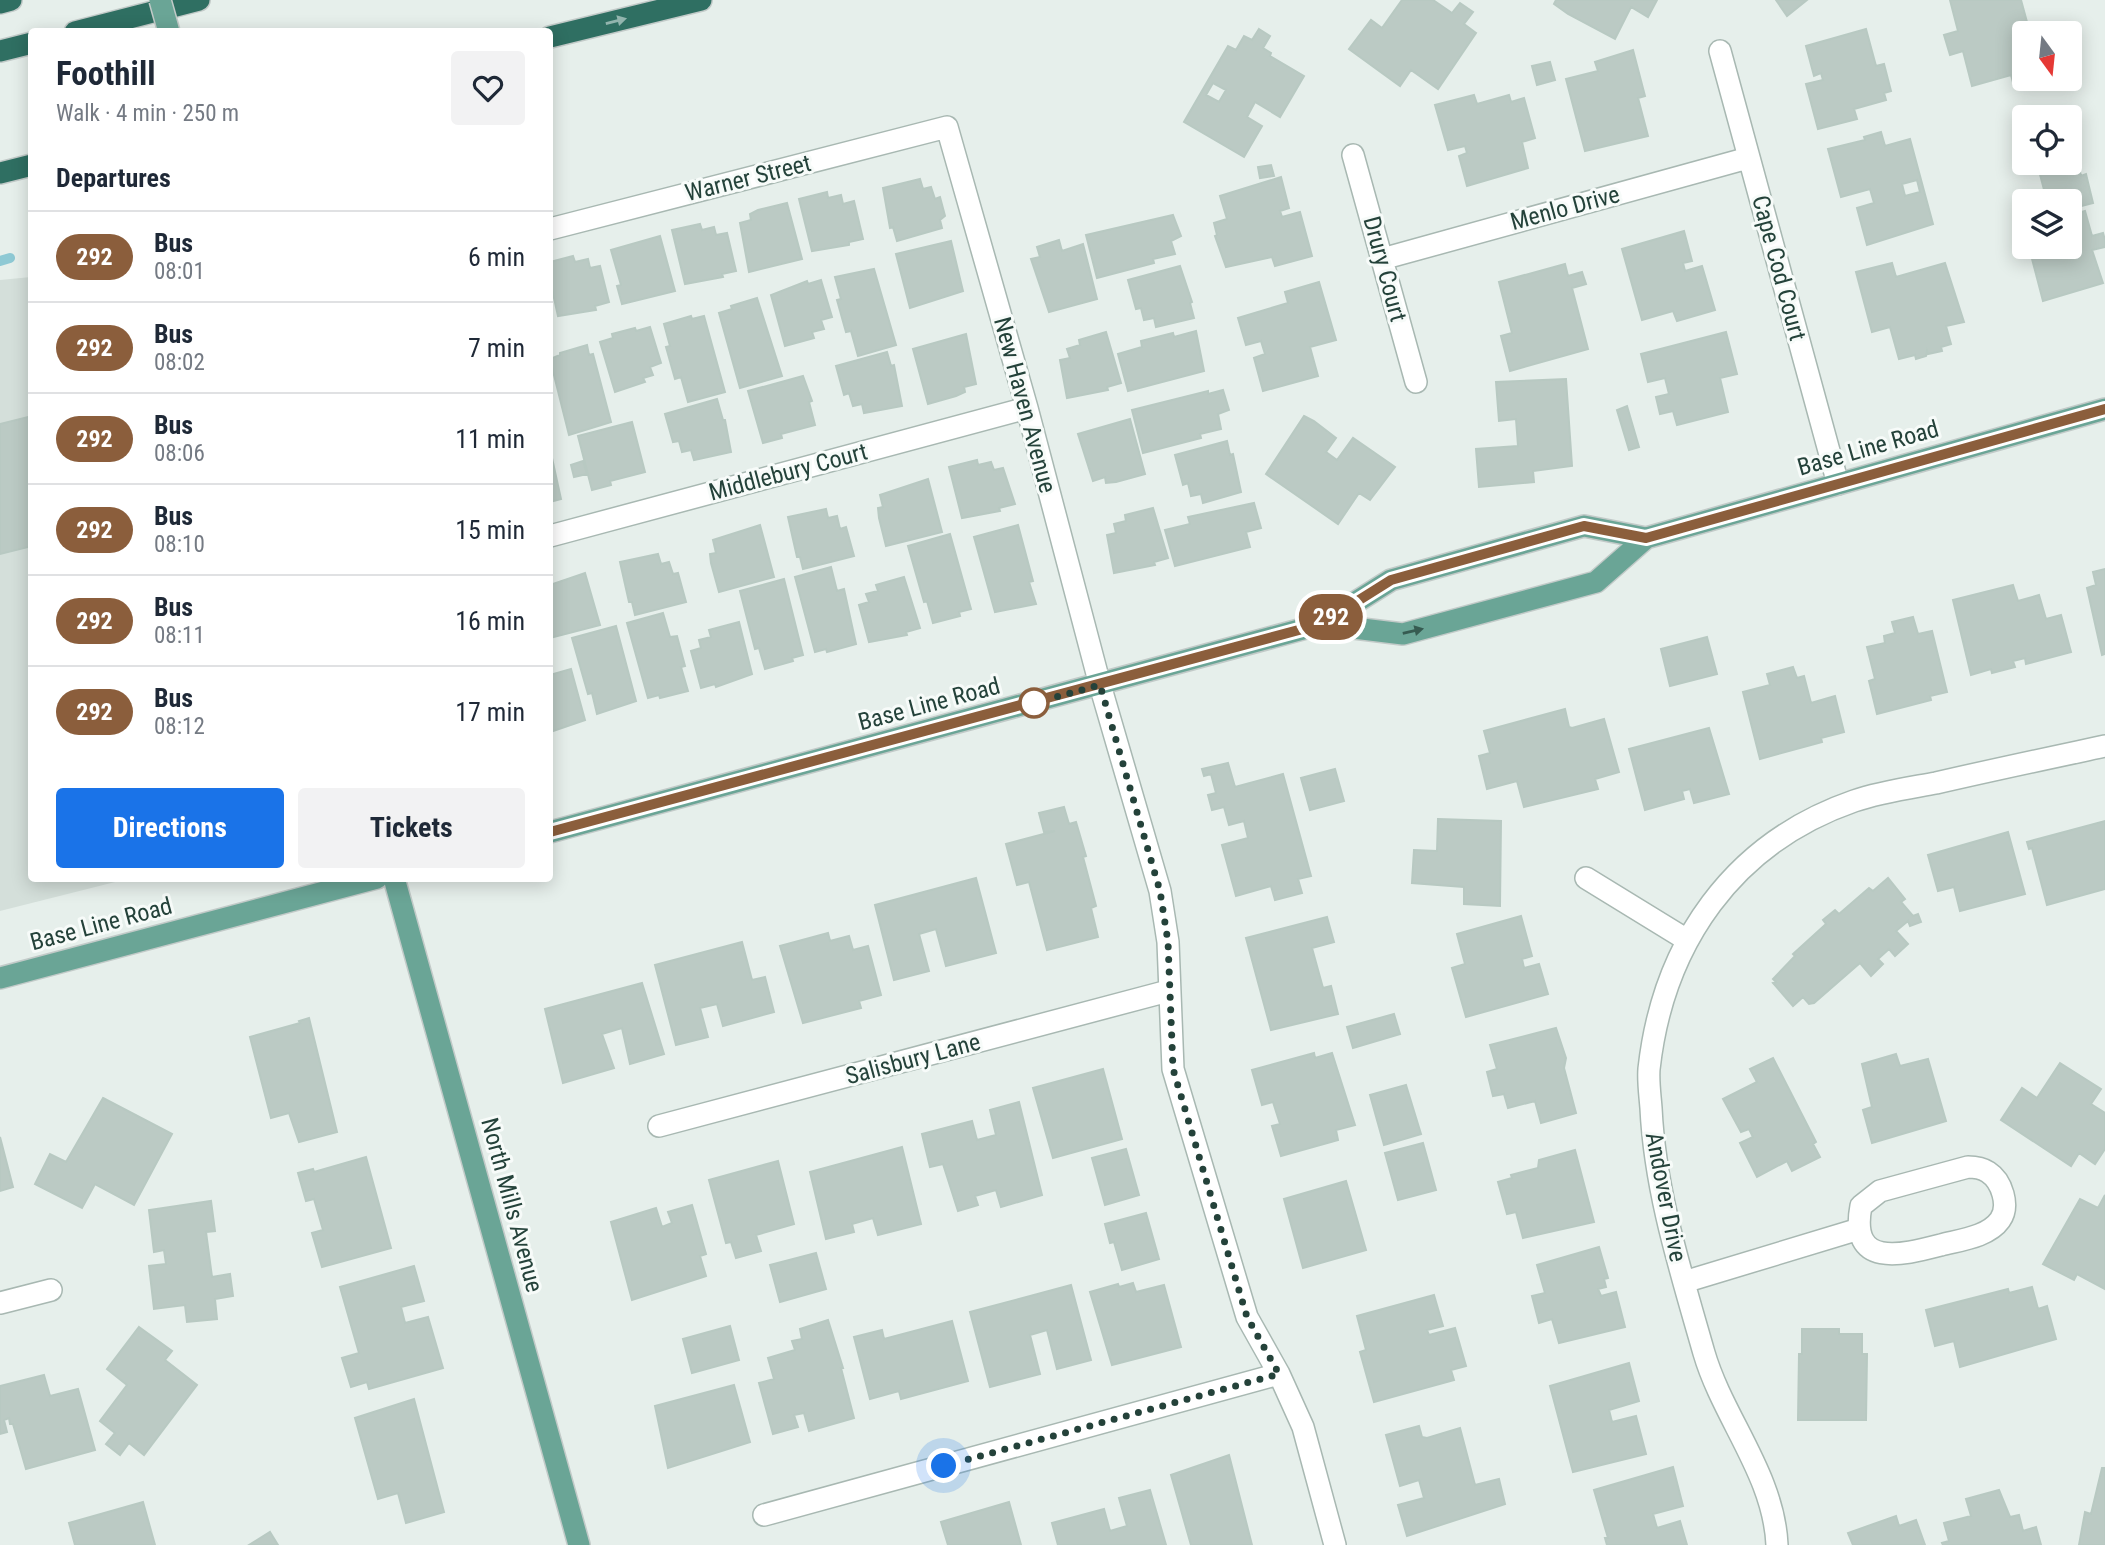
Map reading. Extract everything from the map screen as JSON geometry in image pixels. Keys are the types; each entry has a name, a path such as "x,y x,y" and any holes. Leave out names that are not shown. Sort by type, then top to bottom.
{"highway":[{"path":"0,3 11,0"},
{"path":"90,28 199,0"},
{"path":"553,36 701,0"},
{"path":"0,51 28,44"}],"main road":[{"path":"160,0 168,28"},
{"name":"Base Line Road","path":"1321,624 1403,634 1596,582 1646,538 2105,409"},
{"name":"Base Line Road","path":"553,831 1321,624 1391,580 1584,526 1646,538"},
{"name":"Base Line Road","path":"0,978 362,882"},
{"name":"North Mills Avenue","path":"395,882 579,1545"}],"street":[{"name":"Cape Cod Court","path":"1720,51 1838,484"},
{"name":"Warner Street","path":"553,228 947,127"},
{"name":"New Haven Avenue","path":"947,127 1027,408 1100,685 1160,891 1168,942 1173,1069 1247,1317 1279,1374 1303,1427 1335,1545"},
{"name":"Drury Court","path":"1353,155 1416,383"},
{"name":"Menlo Drive","path":"1382,259 1748,158"},
{"name":"Middlebury Court","path":"553,535 1027,408"},
{"name":"Andover Drive","path":"1777,1545 1762,1479 1711,1375 1684,1282 1652,1142 1649,1070 1664,1002 1687,940 1719,892 1758,851 1805,822 1855,800 2105,746"},
{"path":"1586,878 1687,940"},
{"name":"Salisbury Lane","path":"659,1126 1168,991"},
{"path":"1968,1167 1988,1172 2002,1190 2005,1205 2000,1220 1977,1236 1901,1255 1887,1255 1873,1251 1863,1240 1859,1230 1860,1206 1880,1191 1968,1167"},
{"path":"1684,1282 1859,1230"},
{"path":"0,1303 51,1290"},
{"path":"764,1515 1279,1374"}],"shaded area":[{"path":"28,277 28,882 115,882 0,911 0,280"}],"building":[{"path":"1402,0 1433,0 1452,13 1460,3 1473,12 1464,24 1476,33 1438,89 1411,70 1400,86 1349,49 1371,20 1382,28"},
{"path":"1556,0 1657,0 1648,17 1631,7 1615,39 1568,14 1554,4"},
{"path":"1776,0 1807,0 1787,16"},
{"path":"1950,0 2021,0 2027,21 2012,21 2012,79 2011,75 1972,86 1963,51 1950,55 1944,35 1958,31"},
{"path":"1259,29 1270,36 1263,48 1271,53 1270,56 1304,76 1280,117 1255,102 1247,117 1262,126 1244,157 1184,122 1228,46 1236,50 1244,36 1252,40","holes":["1213,83 1226,90 1219,102 1206,95"]},
{"path":"1866,29 1876,66 1884,64 1891,91 1884,93 1886,100 1854,109 1857,119 1818,129 1806,84 1823,80 1821,73 1814,76 1806,46"},
{"path":"1633,50 1645,96 1638,98 1648,136 1585,151 1566,79 1598,71 1595,62"},
{"path":"1550,62 1555,80 1537,85 1532,66"},
{"path":"1474,95 1477,104 1509,95 1511,102 1524,98 1535,138 1522,142 1528,168 1467,186 1459,156 1467,153 1465,146 1448,150 1435,105"},
{"path":"1881,132 1885,146 1910,139 1933,224 1867,245 1857,208 1874,203 1870,189 1841,197 1828,149 1865,140 1864,137","holes":["1917,180 1920,192 1905,196 1902,184"]},
{"path":"1271,165 1274,176 1260,178 1258,167"},
{"path":"2086,174 2093,203 2082,206 2082,189 2044,189 2040,175"},
{"path":"1281,177 1289,208 1280,211 1282,217 1300,212 1312,256 1275,266 1272,257 1226,267 1215,236 1214,223 1227,219 1220,196"},
{"path":"920,179 923,189 931,187 935,199 940,197 945,216 940,220 942,228 897,241 893,227 890,228 883,188"},
{"path":"827,192 828,198 841,195 843,204 854,201 863,239 849,242 849,245 812,251 799,199"},
{"path":"787,203 802,259 749,272 740,223 751,220 750,214 758,210"},
{"path":"2085,211 2092,236 2103,233 2105,247 2092,250 2103,283 2043,301 2032,259 2082,259 2082,212"},
{"path":"1173,215 1181,236 1171,241 1175,254 1153,259 1154,263 1097,278 1086,235"},
{"path":"700,224 702,230 714,227 716,235 727,233 736,271 722,274 723,277 685,284 672,230"},
{"path":"1684,231 1692,261 1683,263 1685,271 1702,266 1715,310 1677,321 1673,311 1642,320 1622,249"},
{"path":"660,236 675,291 622,304 617,286 621,285 611,250"},
{"path":"1059,240 1062,251 1083,244 1097,299 1049,312 1031,259 1040,257 1037,247"},
{"path":"951,241 963,291 910,308 896,254"},
{"path":"573,256 575,262 588,259 590,268 600,266 609,302 595,306 596,310 558,316 553,294 553,261"},
{"path":"1892,263 1896,277 1945,263 1964,322 1946,326 1951,344 1941,347 1942,351 1928,354 1927,351 1926,356 1916,359 1915,355 1899,359 1890,327 1872,332 1856,272"},
{"path":"1565,264 1568,276 1582,272 1586,284 1572,288 1588,349 1510,371 1501,336 1512,333 1499,282"},
{"path":"1180,266 1192,302 1190,303 1194,318 1156,327 1154,318 1144,320 1141,308 1136,309 1128,280"},
{"path":"874,269 896,345 858,356 851,331 846,332 837,300 841,299 835,277"},
{"path":"821,280 832,317 821,320 824,329 812,332 814,338 785,346 771,295 807,281 808,284"},
{"path":"1319,282 1336,340 1310,347 1318,376 1263,391 1254,358 1265,354 1261,341 1246,345 1238,318 1288,303 1285,292"},
{"path":"757,298 782,376 740,388 719,313 732,309 731,306"},
{"path":"691,316 692,319 704,316 725,392 688,402 681,377 675,379 666,347 670,346 664,324"},
{"path":"650,327 661,363 650,367 653,375 643,378 645,382 615,392 600,342 613,338 612,334"},
{"path":"1196,331 1204,371 1128,391 1118,354 1142,347 1141,341 1173,333 1174,337"},
{"path":"1106,332 1121,383 1107,387 1108,390 1067,398 1060,360 1070,358 1067,349 1080,345 1079,340"},
{"path":"1726,332 1737,374 1720,378 1728,412 1677,425 1673,411 1660,414 1656,397 1669,394 1665,378 1648,382 1641,354"},
{"path":"966,334 976,384 964,387 965,392 956,396 928,404 913,349"},
{"path":"587,345 589,355 593,354 611,422 569,435 553,371 553,358"},
{"path":"887,352 891,366 894,365 902,406 864,413 862,404 853,406 849,393 844,395 836,366"},
{"path":"803,376 812,401 809,402 815,425 781,434 782,438 763,443 748,391"},
{"path":"1566,379 1572,466 1533,471 1534,482 1479,487 1476,449 1518,446 1516,419 1499,421 1496,382"},
{"path":"1223,390 1229,410 1218,414 1221,429 1200,434 1201,438 1143,453 1132,410 1208,391 1208,394"},
{"path":"717,399 725,420 731,452 694,460 691,450 682,452 679,441 673,442 665,414"},
{"path":"1627,406 1639,447 1629,450 1617,410"},
{"path":"1304,416 1336,438 1326,452 1337,460 1353,438 1395,467 1370,500 1359,493 1338,524 1266,474"},
{"path":"28,417 28,547 0,554 0,424"},
{"path":"1130,419 1145,474 1116,482 1106,483 1105,477 1093,481 1078,434"},
{"path":"632,422 645,472 610,481 611,485 592,490 578,436"},
{"path":"1227,441 1230,455 1233,454 1241,492 1203,503 1201,494 1191,496 1188,483 1183,485 1175,455"},
{"path":"977,460 978,465 991,462 994,470 1003,468 1015,504 999,508 1000,511 962,518 949,467"},
{"path":"583,461 587,474 574,477 571,465"},
{"path":"553,463 561,499 553,501"},
{"path":"928,479 942,532 886,546 879,518 878,508 883,507 880,495"},
{"path":"1254,503 1261,528 1246,532 1250,547 1175,566 1165,530 1190,524 1188,517"},
{"path":"1153,508 1168,558 1154,562 1155,565 1114,573 1107,535 1116,533 1114,524 1126,521 1125,515"},
{"path":"826,509 828,518 837,516 840,529 846,527 854,556 803,569 800,557 797,557 788,517"},
{"path":"760,525 774,577 719,592 711,563 710,554 716,553 713,540"},
{"path":"1018,525 1033,581 1029,582 1036,604 995,612 974,537"},
{"path":"950,534 971,609 959,612 960,616 933,623 908,546"},
{"path":"658,554 661,564 669,562 673,574 678,573 686,602 635,615 632,602 629,602 620,562"},
{"path":"831,567 837,591 844,589 856,644 827,652 826,649 815,652 795,577"},
{"path":"2105,569 2105,654 2102,655 2087,588 2096,585 2093,572"},
{"path":"585,573 600,625 553,637 553,584"},
{"path":"904,577 920,628 906,632 907,635 869,642 859,605 869,602 866,594 878,591 876,585"},
{"path":"784,579 803,655 792,658 793,661 765,669 759,648 755,649 740,591"},
{"path":"2013,585 2018,601 2039,595 2046,619 2061,615 2071,652 2026,664 2025,658 2013,661 2015,667 1992,673 1991,669 1971,675 1953,600"},
{"path":"663,613 670,637 677,636 685,666 681,667 688,691 648,698 627,623"},
{"path":"1913,617 1918,634 1932,631 1947,692 1930,696 1931,700 1877,714 1869,681 1875,679 1867,647 1885,643 1884,636 1895,633 1892,622"},
{"path":"739,622 752,674 716,687 715,684 701,688 691,651 701,648 699,640 711,637 709,630"},
{"path":"616,626 636,701 597,714 592,693 588,694 572,638"},
{"path":"1707,637 1717,674 1670,686 1661,649"},
{"path":"1793,667 1797,678 1804,676 1811,703 1835,696 1844,732 1821,738 1822,742 1760,759 1743,692 1770,685 1767,674"},
{"path":"571,669 585,720 553,731 553,674"},
{"path":"1565,709 1569,727 1572,728 1604,719 1619,772 1595,779 1598,789 1524,807 1517,781 1487,789 1479,756 1490,753 1484,731"},
{"path":"1709,728 1729,794 1694,803 1690,789 1682,791 1684,799 1645,810 1629,749"},
{"path":"1228,763 1235,787 1283,774 1311,876 1298,879 1302,893 1275,900 1271,886 1236,896 1222,845 1248,838 1244,821 1229,825 1224,807 1212,810 1208,795 1216,793 1211,774 1204,776 1202,769"},
{"path":"1335,769 1344,801 1310,810 1301,778"},
{"path":"1064,807 1069,824 1076,822 1086,856 1083,857 1096,906 1091,908 1098,937 1047,950 1029,882 1017,885 1006,844 1055,831 1044,832 1039,813"},
{"path":"1438,819 1501,821 1500,906 1464,904 1464,887 1412,883 1414,850 1437,851"},
{"path":"2105,821 2105,889 2047,905 2032,848 2029,849 2027,842"},
{"path":"2008,832 2025,894 1960,911 1954,887 1938,891 1928,855"},
{"path":"976,878 996,953 946,966 936,929 919,934 929,971 894,980 875,905"},
{"path":"1888,878 1905,899 1901,902 1913,916 1918,914 1921,922 1910,926 1908,921 1896,931 1908,944 1895,956 1889,949 1878,959 1883,964 1871,976 1860,963 1814,1003 1809,1004 1803,997 1793,1006 1773,983 1776,982 1773,979 1795,956 1793,954 1826,924 1823,920 1835,910 1839,914 1869,888 1873,891"},
{"path":"1521,916 1532,956 1522,959 1524,968 1539,964 1548,994 1466,1017 1452,968 1465,964 1457,934"},
{"path":"1327,917 1334,942 1312,948 1323,988 1331,986 1338,1014 1271,1030 1246,938"},
{"path":"828,933 830,941 849,936 853,950 868,946 881,995 859,1001 861,1008 803,1023 780,946"},
{"path":"742,942 752,980 765,977 774,1012 723,1026 717,1004 700,1008 708,1037 676,1045 655,965"},
{"path":"642,983 664,1054 630,1064 622,1028 602,1034 614,1068 563,1083 545,1009"},
{"path":"1394,1014 1400,1034 1353,1048 1347,1027"},
{"path":"309,1018 337,1132 299,1142 289,1113 271,1118 250,1037"},
{"path":"1556,1028 1566,1058 1564,1068 1576,1113 1541,1123 1535,1101 1508,1108 1504,1094 1493,1096 1487,1072 1497,1069 1490,1045"},
{"path":"1314,1053 1315,1058 1332,1053 1355,1125 1336,1130 1338,1140 1281,1156 1272,1126 1280,1124 1273,1102 1262,1105 1252,1070"},
{"path":"1896,1054 1900,1066 1928,1059 1946,1121 1872,1143 1863,1110 1872,1107 1862,1064"},
{"path":"1773,1058 1816,1142 1813,1144 1820,1157 1792,1171 1787,1161 1757,1177 1740,1143 1753,1137 1749,1129 1741,1132 1723,1099 1757,1082 1750,1069"},
{"path":"2060,1063 2101,1089 2091,1104 2105,1113 2105,1149 2095,1164 2079,1153 2071,1166 2001,1120 2022,1088 2037,1098"},
{"path":"1103,1069 1122,1139 1053,1158 1033,1088"},
{"path":"1406,1085 1421,1134 1384,1145 1370,1095"},
{"path":"103,1098 172,1134 134,1205 95,1184 82,1208 35,1184 50,1154 66,1162"},
{"path":"1019,1102 1042,1195 1001,1207 996,1190 975,1196 978,1205 958,1211 943,1164 930,1167 922,1134 972,1121 977,1140 996,1135 990,1110"},
{"path":"0,1137 13,1187 0,1191"},
{"path":"1423,1143 1436,1190 1398,1200 1385,1153"},
{"path":"902,1147 921,1224 878,1235 873,1218 852,1224 854,1232 826,1239 810,1172"},
{"path":"1126,1149 1139,1195 1105,1205 1092,1158"},
{"path":"1575,1150 1594,1222 1523,1238 1516,1212 1507,1214 1498,1182 1512,1178 1511,1175 1538,1168 1539,1160"},
{"path":"366,1157 391,1248 322,1267 312,1233 323,1230 314,1199 306,1201 298,1173 313,1169 314,1172"},
{"path":"778,1161 794,1224 756,1235 761,1251 736,1258 731,1242 726,1243 709,1180"},
{"path":"1346,1181 1366,1250 1303,1268 1284,1199"},
{"path":"2105,1195 2105,1289 2077,1274 2074,1280 2043,1264 2080,1199 2098,1208"},
{"path":"211,1201 215,1231 206,1232 212,1277 230,1274 233,1296 215,1299 217,1319 187,1322 185,1305 154,1309 149,1266 166,1264 164,1250 154,1252 149,1210"},
{"path":"692,1205 706,1254 700,1256 706,1276 632,1300 611,1222 656,1208 662,1227 672,1223 668,1212"},
{"path":"1146,1213 1159,1259 1122,1270 1114,1242 1110,1243 1105,1224"},
{"path":"1599,1247 1608,1278 1604,1279 1606,1287 1598,1289 1601,1296 1616,1292 1625,1327 1559,1343 1552,1319 1539,1323 1532,1296 1545,1293 1537,1265"},
{"path":"816,1253 826,1289 780,1302 770,1265"},
{"path":"414,1266 424,1301 401,1307 405,1323 428,1317 443,1368 369,1389 367,1382 351,1387 342,1358 359,1353 340,1287"},
{"path":"1133,1283 1136,1292 1164,1285 1181,1347 1112,1365 1090,1292"},
{"path":"1071,1285 1091,1360 1057,1369 1047,1330 1030,1335 1040,1374 990,1387 970,1312"},
{"path":"2032,1287 2038,1309 2047,1306 2056,1339 1960,1367 1954,1341 1935,1346 1926,1310 2008,1289 2009,1293"},
{"path":"1434,1295 1443,1326 1427,1330 1429,1335 1455,1328 1466,1366 1451,1370 1454,1380 1374,1402 1360,1352 1366,1350 1357,1316"},
{"path":"828,1320 843,1368 854,1418 809,1431 804,1413 794,1415 798,1427 773,1434 759,1383 774,1379 768,1358 795,1350 792,1341 802,1339 800,1329"},
{"path":"952,1321 968,1381 901,1399 899,1391 870,1399 854,1337 882,1330 884,1339"},
{"path":"730,1326 739,1360 692,1373 683,1339"},
{"path":"139,1327 172,1351 165,1360 197,1385 144,1455 129,1443 120,1455 106,1444 115,1433 100,1421 127,1385 107,1369"},
{"path":"1802,1329 1839,1329 1839,1334 1862,1334 1862,1354 1867,1354 1866,1420 1798,1420"},
{"path":"1629,1363 1639,1401 1609,1410 1612,1422 1636,1416 1646,1454 1573,1472 1550,1386"},
{"path":"44,1375 50,1396 78,1389 95,1450 26,1469 9,1418 4,1420 7,1432 0,1434 0,1386"},
{"path":"734,1385 750,1442 668,1468 655,1406"},
{"path":"414,1399 444,1512 406,1523 398,1493 378,1499 355,1418"},
{"path":"1419,1426 1422,1437 1427,1438 1460,1428 1475,1485 1499,1479 1505,1504 1407,1536 1398,1505 1424,1498 1419,1480 1400,1486 1386,1435"},
{"path":"1229,1455 1252,1545 1191,1545 1171,1475"},
{"path":"1673,1467 1683,1506 1653,1514 1657,1528 1680,1521 1687,1545 1607,1545 1605,1538 1608,1538 1594,1490"},
{"path":"2102,1468 2105,1468 2105,1545 2079,1545 2085,1512 2091,1514"},
{"path":"1150,1490 1166,1545 1058,1545 1052,1523 1104,1509 1110,1531 1127,1526 1119,1498"},
{"path":"1999,1490 2010,1517 2019,1515 2023,1531 2036,1527 2041,1545 1943,1545 1942,1543 1949,1541 1944,1523 1971,1516 1966,1499"},
{"path":"143,1502 155,1545 75,1545 69,1523"},
{"path":"1009,1502 1021,1545 948,1545 941,1522"},
{"path":"1896,1516 1899,1526 1916,1520 1925,1545 1853,1545 1848,1533"},
{"path":"270,1532 278,1545 249,1545"}],"waterway":[{"path":"0,261 10,258"}],"bus line":[{"name":"292","path":"553,831 1321,624 1391,580 1584,526 1646,538 2105,409"}],"route":[{"path":"944,1466 1279,1374 1247,1317 1173,1069 1168,942 1160,891 1100,685 1034,703"}]}
